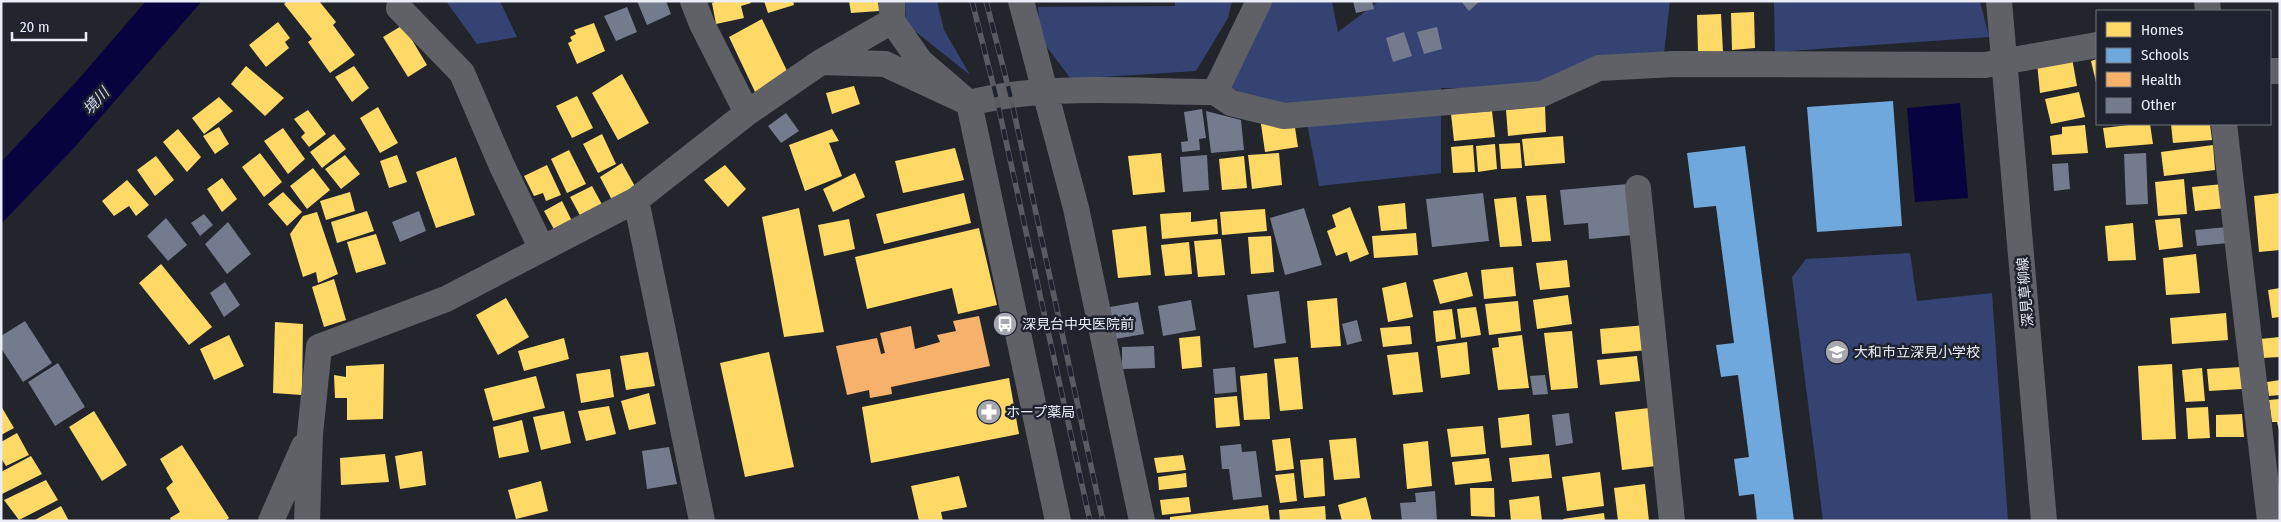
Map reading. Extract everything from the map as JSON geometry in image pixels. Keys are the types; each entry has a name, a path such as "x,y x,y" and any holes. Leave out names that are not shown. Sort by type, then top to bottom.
{"street":[{"path":"693,1 702,24 747,113"},
{"path":"1021,1 1076,208 1142,521"},
{"path":"1214,92 1259,1"},
{"name":"深見草柳線","path":"1999,1 2006,62 2044,521"},
{"path":"399,8 462,73 502,166 542,249"},
{"path":"308,521 310,434 319,347 446,299 636,200 747,113 892,11 920,61 969,103 1058,521"},
{"path":"821,62 885,64 969,103 996,96 1045,91 1214,92 1231,103 1284,116 1542,94 1599,68 1674,64 1985,65 2096,45"},
{"path":"2224,125 2270,521"},
{"path":"1638,188 1672,521"},
{"path":"636,200 702,521"},
{"path":"271,521 310,434"}],"shaded area":[{"path":"446,1 500,1 517,37 477,44"},
{"path":"905,1 937,1 944,30 970,75 906,24"},
{"path":"1175,1 1232,1 1228,18 1196,71 1071,79 1040,38 1038,7 1175,6"},
{"path":"1266,1 1332,1 1338,32 1379,1 1670,1 1663,62 1541,89 1441,88 1441,173 1319,186 1304,107 1258,100 1228,87"},
{"path":"1774,1 1980,1 1989,37 1775,52"},
{"path":"1910,253 1917,301 1992,293 2008,521 1823,521 1792,277 1806,259"}],"water":[{"name":"境川","path":"146,1 202,1 73,149 1,224 1,162 77,81"},
{"path":"1960,103 1968,198 1915,202 1907,108"}],"building: Homes":[{"path":"287,1 319,1 336,22 333,25 355,55 330,73 308,42 312,39 284,4"},
{"path":"717,1 750,1 751,3 741,6 744,18 716,24 712,3"},
{"path":"764,1 793,1 794,5 768,13"},
{"path":"849,1 878,1 879,11 851,13"},
{"path":"1754,12 1755,48 1732,50 1731,13"},
{"path":"1721,14 1723,52 1698,52 1697,15"},
{"path":"762,19 789,75 756,94 729,37"},
{"path":"278,22 290,38 285,42 289,48 266,67 249,45"},
{"path":"594,23 605,51 577,64 568,43 572,41 570,37 576,34 574,30"},
{"path":"403,25 427,65 408,77 383,37"},
{"path":"2072,58 2077,86 2040,93 2037,63"},
{"path":"2096,59 2096,82 2091,61"},
{"path":"246,66 284,98 265,116 231,84"},
{"path":"354,66 369,88 352,102 335,77"},
{"path":"622,74 649,123 618,140 592,93"},
{"path":"854,86 860,104 832,114 826,93"},
{"path":"2079,92 2085,117 2051,124 2045,99"},
{"path":"577,96 593,128 572,138 556,106"},
{"path":"219,97 233,111 204,134 192,118"},
{"path":"1545,106 1546,132 1508,136 1506,110"},
{"path":"378,107 398,143 380,153 360,118"},
{"path":"308,110 326,134 309,147 301,137 305,133 294,119"},
{"path":"1492,111 1495,137 1454,141 1451,114"},
{"path":"1294,121 1298,147 1265,152 1261,124"},
{"path":"2085,125 2088,153 2052,155 2050,136 2062,134 2062,127"},
{"path":"2150,125 2153,144 2106,148 2103,128"},
{"path":"2171,125 2210,125 2212,140 2173,143"},
{"path":"219,127 229,144 215,154 203,136"},
{"path":"283,128 305,159 288,174 264,141"},
{"path":"178,129 201,157 187,172 163,142"},
{"path":"832,129 839,141 829,143 842,176 805,191 789,145"},
{"path":"334,134 346,149 322,168 310,152"},
{"path":"602,134 616,164 598,173 583,144"},
{"path":"1563,136 1565,163 1525,166 1522,139"},
{"path":"1520,143 1522,168 1501,169 1499,144"},
{"path":"1495,144 1497,169 1478,172 1476,146"},
{"path":"1473,145 1475,172 1453,173 1451,147"},
{"path":"2213,145 2215,170 2164,176 2161,152"},
{"path":"955,148 964,180 903,193 895,161"},
{"path":"569,150 586,184 567,193 551,159"},
{"path":"260,153 282,182 264,197 242,167"},
{"path":"1161,153 1165,192 1133,195 1128,156"},
{"path":"1279,153 1282,185 1252,189 1248,155"},
{"path":"345,155 360,174 341,189 325,169"},
{"path":"397,155 407,182 389,188 380,161"},
{"path":"156,156 174,180 155,196 137,170"},
{"path":"1244,156 1247,188 1222,190 1219,159"},
{"path":"456,157 475,215 436,228 416,172"},
{"path":"622,163 637,190 614,204 600,177"},
{"path":"547,165 561,195 546,201 543,193 534,196 524,176"},
{"path":"725,165 746,189 728,207 704,180"},
{"path":"313,168 330,190 307,209 290,186"},
{"path":"855,173 865,197 833,212 823,189"},
{"path":"222,178 237,199 222,212 207,189"},
{"path":"2184,179 2187,214 2158,216 2155,182"},
{"path":"127,180 149,205 136,216 129,206 114,216 102,201"},
{"path":"2223,184 2227,208 2195,211 2192,187"},
{"path":"592,186 605,210 583,221 570,197"},
{"path":"283,192 302,212 287,226 268,204"},
{"path":"350,192 355,211 326,220 320,201"},
{"path":"964,193 971,223 884,244 876,214"},
{"path":"2280,193 2280,250 2259,252 2254,196"},
{"path":"1546,195 1551,241 1532,242 1526,196"},
{"path":"1516,197 1522,246 1500,247 1494,199"},
{"path":"562,201 573,223 556,233 544,211"},
{"path":"1405,203 1407,229 1381,231 1378,206"},
{"path":"1350,207 1369,254 1350,262 1347,252 1336,256 1327,231 1336,227 1332,215"},
{"path":"799,208 824,332 784,337 762,217"},
{"path":"1265,209 1267,231 1222,235 1220,212"},
{"path":"367,211 374,231 337,243 331,222"},
{"path":"317,212 338,274 318,283 316,272 303,277 290,234 303,216"},
{"path":"1191,212 1191,222 1217,219 1218,234 1162,239 1160,214"},
{"path":"2180,218 2183,247 2159,250 2155,220"},
{"path":"849,219 855,249 824,256 818,225"},
{"path":"2133,223 2136,260 2108,261 2105,226"},
{"path":"1146,226 1151,275 1118,278 1112,230"},
{"path":"979,228 997,305 958,314 952,288 867,309 855,257"},
{"path":"1416,233 1418,255 1374,258 1372,236"},
{"path":"376,234 386,264 356,273 347,242"},
{"path":"1271,236 1274,272 1251,274 1248,237"},
{"path":"1221,239 1225,275 1198,277 1194,241"},
{"path":"1189,242 1192,274 1165,276 1161,245"},
{"path":"2196,254 2200,293 2166,295 2163,258"},
{"path":"1567,260 1570,287 1540,290 1536,263"},
{"path":"161,264 212,327 189,345 139,283"},
{"path":"1513,267 1516,296 1484,299 1481,270"},
{"path":"1467,272 1473,296 1440,304 1433,280"},
{"path":"334,279 346,320 324,327 312,287"},
{"path":"1406,282 1413,317 1388,322 1382,288"},
{"path":"2280,288 2280,317 2272,318 2268,290"},
{"path":"1568,295 1572,324 1537,329 1533,300"},
{"path":"506,298 529,337 498,355 476,315"},
{"path":"1337,298 1341,346 1311,348 1307,301"},
{"path":"1518,301 1521,331 1489,335 1485,304"},
{"path":"1476,307 1481,335 1461,338 1457,309"},
{"path":"1452,309 1456,339 1436,342 1433,311"},
{"path":"2226,313 2228,340 2172,344 2170,318"},
{"path":"275,322 303,324 302,395 273,393"},
{"path":"1646,325 1649,350 1602,354 1600,329"},
{"path":"1410,326 1412,344 1383,347 1380,328"},
{"path":"1572,331 1578,388 1551,390 1544,333"},
{"path":"229,335 244,366 214,380 200,349"},
{"path":"1522,335 1529,388 1498,390 1492,348 1499,347 1498,338"},
{"path":"1200,336 1202,367 1182,369 1179,338"},
{"path":"2280,337 2280,357 2262,358 2260,339"},
{"path":"564,338 569,359 524,371 518,351"},
{"path":"1467,342 1470,374 1441,378 1437,346"},
{"path":"648,352 655,386 626,390 620,356"},
{"path":"769,352 794,467 745,477 720,363"},
{"path":"1418,352 1423,392 1393,395 1387,355"},
{"path":"1637,356 1640,381 1600,385 1597,360"},
{"path":"1298,357 1303,409 1280,411 1274,359"},
{"path":"384,364 383,419 347,420 347,398 335,398 334,375 346,377 346,366"},
{"path":"2172,364 2176,439 2142,440 2138,366"},
{"path":"2241,367 2242,389 2209,391 2207,369"},
{"path":"2202,368 2205,401 2185,402 2182,370"},
{"path":"610,369 614,397 581,403 576,374"},
{"path":"1267,373 1270,419 1244,420 1240,376"},
{"path":"536,376 545,408 493,421 484,389"},
{"path":"1009,378 1019,434 871,463 862,407"},
{"path":"2280,380 2280,395 2269,396 2267,382"},
{"path":"649,393 656,424 629,430 621,401"},
{"path":"1237,396 1240,426 1216,428 1214,398"},
{"path":"2280,399 2279,430 2277,422 2272,422 2269,400"},
{"path":"1,406 14,428 1,435"},
{"path":"609,406 616,434 586,441 578,411"},
{"path":"2208,407 2210,438 2188,439 2186,408"},
{"path":"1649,408 1656,466 1622,470 1615,412"},
{"path":"94,411 127,465 102,481 69,427"},
{"path":"564,411 571,443 541,450 533,417"},
{"path":"1529,414 1532,445 1501,448 1498,418"},
{"path":"2242,414 2244,437 2216,437 2216,415"},
{"path":"522,420 529,452 499,458 493,427"},
{"path":"1483,426 1486,454 1451,457 1447,429"},
{"path":"17,433 29,455 6,466 1,458 1,442"},
{"path":"1290,438 1294,469 1276,471 1272,440"},
{"path":"1356,438 1360,478 1334,480 1329,440"},
{"path":"1428,441 1432,486 1407,489 1403,444"},
{"path":"182,445 229,518 225,521 171,521 170,518 180,512 166,488 173,482 160,459"},
{"path":"422,451 426,485 400,489 395,456"},
{"path":"385,454 389,482 341,485 340,458"},
{"path":"1549,454 1552,478 1512,482 1509,458"},
{"path":"1183,455 1186,470 1157,473 1154,458"},
{"path":"31,456 42,474 2,494 1,472"},
{"path":"1323,458 1325,496 1304,498 1300,460"},
{"path":"1489,458 1492,481 1455,485 1452,462"},
{"path":"1600,472 1604,506 1567,511 1562,477"},
{"path":"1186,473 1187,487 1159,490 1158,477"},
{"path":"1294,473 1297,501 1280,503 1275,475"},
{"path":"959,476 967,507 941,512 943,521 919,521 911,486"},
{"path":"46,480 58,500 19,520 4,500"},
{"path":"541,481 548,511 516,519 508,490"},
{"path":"1645,484 1649,521 1618,521 1614,488"},
{"path":"1470,488 1494,488 1495,517 1471,516"},
{"path":"1539,496 1542,521 1511,521 1509,500"},
{"path":"1189,497 1191,512 1162,515 1160,500"},
{"path":"1366,497 1372,521 1342,521 1338,505"},
{"path":"1268,505 1270,521 1170,521 1170,517"},
{"path":"61,506 69,521 33,521"},
{"path":"1325,506 1326,521 1280,521 1279,510"},
{"path":"1604,513 1605,521 1564,521 1563,519"}],"building: Schools":[{"path":"1893,101 1902,226 1817,232 1807,107"},
{"path":"1745,146 1794,521 1757,521 1754,494 1739,496 1734,459 1749,457 1738,375 1721,377 1716,345 1734,343 1716,206 1694,208 1687,153"}],"building: Health":[{"path":"979,316 990,366 891,387 892,394 870,398 869,390 847,395 836,346 877,338 881,354 885,353 880,333 911,326 915,349 940,342 937,335 956,331 953,321"}],"building: Other":[{"path":"637,1 666,1 671,14 647,25"},
{"path":"1353,1 1372,1 1374,9 1356,13"},
{"path":"1461,1 1480,1 1469,11"},
{"path":"627,7 637,32 616,41 604,16"},
{"path":"1437,27 1442,49 1424,54 1417,32"},
{"path":"1404,32 1412,56 1393,62 1386,38"},
{"path":"1202,109 1206,138 1199,139 1200,150 1182,152 1181,142 1188,141 1184,112"},
{"path":"1206,111 1241,120 1244,150 1211,153"},
{"path":"786,113 799,131 781,143 768,126"},
{"path":"2146,153 2148,204 2126,205 2124,154"},
{"path":"1207,155 1209,190 1183,192 1180,157"},
{"path":"2068,163 2070,189 2054,191 2052,164"},
{"path":"1628,184 1634,235 1589,239 1588,223 1564,225 1560,190"},
{"path":"1483,193 1489,241 1432,247 1426,199"},
{"path":"1304,208 1322,265 1285,275 1270,218"},
{"path":"419,211 426,231 400,242 392,222"},
{"path":"204,214 213,225 200,236 191,223"},
{"path":"166,218 187,245 168,261 147,236"},
{"path":"228,222 251,254 227,274 205,244"},
{"path":"2228,227 2229,243 2197,246 2195,230"},
{"path":"225,282 240,305 224,317 210,293"},
{"path":"1279,291 1286,343 1254,348 1247,295"},
{"path":"1191,300 1196,330 1163,336 1158,306"},
{"path":"1138,302 1144,334 1115,339 1110,307"},
{"path":"1357,320 1362,341 1347,345 1342,324"},
{"path":"25,321 52,363 23,382 1,348 1,336"},
{"path":"1154,346 1155,368 1122,369 1122,347"},
{"path":"58,363 85,407 55,426 28,382"},
{"path":"1235,367 1237,392 1215,394 1213,369"},
{"path":"1545,375 1548,394 1533,395 1530,376"},
{"path":"1569,413 1573,443 1556,446 1552,415"},
{"path":"1241,444 1242,452 1256,451 1262,497 1233,500 1229,469 1222,469 1220,446"},
{"path":"669,447 677,484 647,489 642,451"},
{"path":"1435,491 1437,521 1402,521 1400,503 1416,502 1415,493"}],"railway":[{"path":"972,1 996,96 1090,521"},
{"path":"986,1 1010,94 1103,521"}],"place":[{"name":"深見台中央医院前","path":"1005,324"},
{"name":"大和市立深見小学校","path":"1837,352"},
{"name":"ホープ薬局","path":"989,412"}]}
